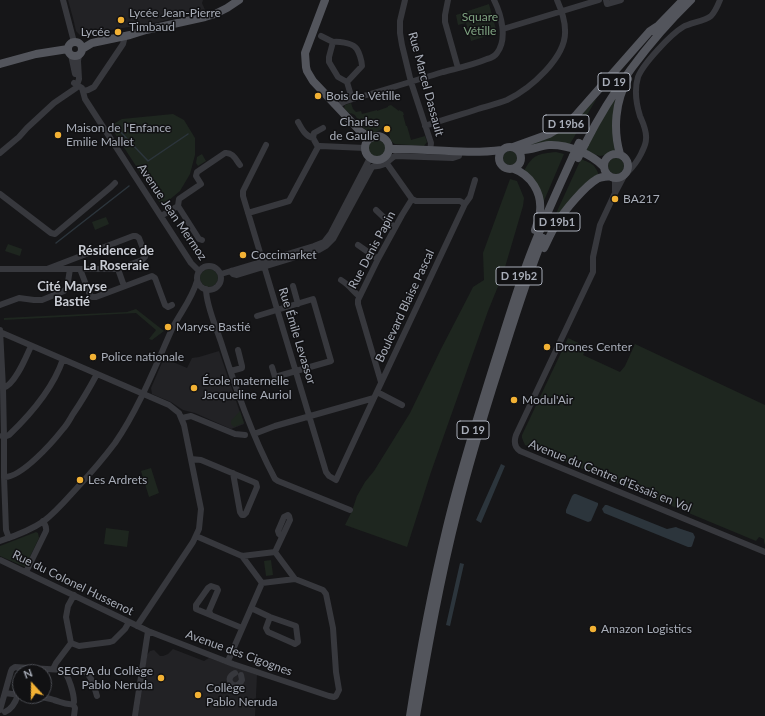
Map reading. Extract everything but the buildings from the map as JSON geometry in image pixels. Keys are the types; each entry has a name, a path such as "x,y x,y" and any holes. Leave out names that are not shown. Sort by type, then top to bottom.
{"main road":[{"path":"0,64 36,54 76,49 92,43 205,17 215,14 239,0"},
{"path":"326,0 306,49 305,62 307,71 313,81 360,131 367,143 366,154 370,158 385,161 389,149 383,138 377,136 367,143"},
{"name":"D 19","path":"410,716 426,624 448,525 484,393 528,259 550,206 582,143 588,125 611,86 628,62 656,28 683,0"},
{"name":"D 19","path":"582,143 614,92 646,48 691,0"},
{"name":"D 19b6","path":"515,148 549,134 578,114 650,31 656,28"},
{"path":"76,49 89,41 100,38 130,31 146,30"},
{"path":"620,154 617,143 617,108 624,85 647,53 646,48"},
{"path":"389,149 490,152 502,150 507,147 526,150 548,146 563,146 593,157 604,167"},
{"path":"515,148 521,156 521,160"},
{"path":"464,151 485,155 499,161 504,167 514,169 519,165 521,160 536,148"},
{"path":"499,161 502,150"},
{"path":"593,157 608,157 615,154 624,156 629,164 629,169 625,175 619,178 612,177 605,172 605,161 608,157"},
{"name":"D 19","path":"416,716 433,623 457,512 480,428 525,286 575,157"},
{"name":"D 19b2","path":"484,393 504,322 537,226 540,212 540,201 532,181 525,174 514,169"},
{"name":"D 19b1","path":"525,286 533,276 554,228 563,214 581,193 596,180 603,177 612,177"}],"street":[{"path":"0,153 54,103 68,92 76,88 75,84 78,79 78,61 63,0"},
{"name":"Rue Marcel Dassault","path":"405,0 400,21 400,33 411,82 431,143 430,151"},
{"path":"448,0 445,22 458,68"},
{"path":"337,106 346,101 483,61 492,57 496,54 502,44 503,34 503,29 494,0"},
{"path":"425,126 503,101 521,91 544,72 555,60 562,46 565,30 557,0"},
{"path":"503,29 599,0"},
{"path":"606,0 607,4 621,0"},
{"path":"615,193 625,175 638,161 645,145 645,129 639,113 636,98 636,88 640,74 652,57 677,31 685,26 711,16 720,0"},
{"path":"83,91 94,87 123,44 125,36"},
{"path":"321,36 333,42 336,41 355,46 357,49 362,66 347,82"},
{"path":"333,42 329,62 338,77 347,82 352,100"},
{"name":"Avenue Jean Mermoz","path":"75,84 82,88 85,99 130,170 191,263 199,271"},
{"path":"298,122 306,135 313,138 318,147"},
{"path":"313,138 314,133 323,128"},
{"path":"248,213 289,200 318,147 367,143"},
{"name":"Rue Émile Levassor","path":"266,145 243,191 243,196 326,472 329,476 336,480 375,395"},
{"path":"221,274 319,250 326,246 332,239 373,166 383,165 385,161 395,156 453,158 459,156 464,151"},
{"path":"202,240 178,206 179,199 201,184 196,176 197,172 225,153 229,152 232,154 240,165"},
{"path":"264,264 319,244 328,238 370,158"},
{"path":"385,161 412,199 460,201 465,204"},
{"path":"612,177 615,193"},
{"name":"Boulevard Blaise Pascal","path":"375,395 464,206 470,197 475,180"},
{"path":"0,194 51,233 55,234 115,183"},
{"name":"Avenue du Centre d'Essais en Vol","path":"615,193 600,225 593,257 593,272 516,435 514,442 516,448 520,451 765,552"},
{"name":"Rue Denis Papin","path":"381,382 358,300 378,259 412,199"},
{"path":"161,216 178,206"},
{"path":"376,210 395,228"},
{"path":"0,269 70,270 118,269 142,260 145,254 139,238 133,236 47,269"},
{"path":"358,245 378,259"},
{"path":"0,542 22,533 43,521 59,508 96,468 118,437 142,393 179,316 194,292 198,281 197,278 199,271 209,265 216,268 221,274 221,280 218,286 213,289 204,288 194,292"},
{"path":"80,269 92,297 96,297 152,276 155,278 165,305 168,307 172,305"},
{"path":"118,269 124,286"},
{"path":"0,305 19,298 42,300 64,291 67,288 70,270"},
{"path":"341,280 359,296"},
{"path":"198,281 204,288 231,372 254,434 274,477 278,481 350,510"},
{"path":"293,286 298,304"},
{"path":"257,316 312,299 331,361 275,377 272,367"},
{"path":"9,538 6,530 2,436 3,388 0,332 169,405 175,409 182,418 201,509 200,525 196,536 136,626"},
{"path":"3,388 9,385 18,373 31,346"},
{"path":"231,372 242,368 238,350"},
{"path":"2,436 9,435 36,406 49,387 62,364 63,359"},
{"path":"4,477 6,478 17,474 36,458 64,429 97,374"},
{"path":"254,434 375,395 402,405"},
{"path":"182,418 192,416 235,434 245,435"},
{"path":"191,459 201,460 233,473 256,483 257,487 244,515 240,512 233,473"},
{"path":"26,572 47,528 43,521"},
{"path":"196,536 242,556 262,583"},
{"path":"275,552 282,537"},
{"path":"242,556 275,552"},
{"path":"262,583 295,579 275,552"},
{"name":"Rue du Colonel Hussenot","path":"0,560 136,626"},
{"name":"Avenue des Cigognes","path":"136,626 230,663 334,697 339,690 336,672 334,635 325,592 295,579"},
{"path":"248,668 238,674 230,663 242,628 262,583"},
{"path":"211,615 209,614 209,611 218,590 217,588 211,586 196,606 196,609 242,628"},
{"path":"53,669 71,643 66,616 68,606 74,595"},
{"path":"251,608 270,617 296,626 298,642 295,644 267,631 266,628 270,617"},
{"path":"71,643 79,646 110,642 125,629 129,622"},
{"path":"135,716 148,631"},
{"path":"13,704 10,709 3,711 5,693 13,667 63,670 66,674 75,699 73,704 75,708 74,716"},
{"path":"66,674 79,670 85,671 89,674 98,696"},
{"path":"5,693 12,694"},
{"path":"52,699 73,704"}],"shaded area":[{"name":"Lycée Jean-Pierre Timbaud","path":"68,0 203,0 202,3 205,10 159,22 80,35 76,31"},
{"path":"219,351 244,424 231,429 195,413 183,410 171,402 152,394 151,388 164,358 187,368 192,358"},
{"path":"501,464 505,466 481,523 476,520"},
{"path":"574,494 598,503 591,521 588,522 566,513"},
{"path":"605,505 667,529 676,527 693,533 695,537 692,546 688,547 604,513 602,509"},
{"path":"460,563 464,564 450,626 446,625"},
{"name":"Collège Pablo Neruda","path":"173,649 204,661 209,658 257,675 255,716 138,716 147,655 150,651 154,650 160,656 163,656 168,654"}],"green space":[{"name":"Square Vétille","path":"489,4 497,33 471,41 466,23 458,25 456,15"},
{"path":"617,94 616,151 600,156 584,151"},
{"path":"597,98 570,144 523,146 580,116"},
{"path":"351,103 356,112 361,111 362,114 377,111 391,105 403,112 411,140 425,136 427,142 424,146 395,144 390,138 390,128 386,127 376,132 369,132 360,125 355,116 344,108 345,105"},
{"path":"173,114 184,120 195,138 195,155 190,174 180,191 162,206 110,126 122,119"},
{"path":"377,140 383,143 386,149 383,155 377,158 371,155 368,149 371,143"},
{"path":"507,151 513,151 517,155 517,161 513,165 507,165 503,161 503,155"},
{"path":"556,152 564,154 543,203 524,171 533,158 540,154"},
{"path":"202,154 206,161 198,166 196,163 197,157"},
{"path":"613,158 619,158 624,163 622,172 619,174 613,174 608,169 608,163"},
{"path":"581,159 592,164 596,168 599,175 568,202 553,220"},
{"path":"510,179 517,181 524,198 523,206 503,274 488,311 431,472 407,547 345,525 357,496 365,482 374,471 410,413 473,287 484,280 483,253"},
{"path":"106,217 109,224 95,230 92,222"},
{"path":"8,244 22,249 20,256 5,251"},
{"path":"209,269 215,272 218,278 215,284 209,287 203,284 200,278 203,272"},
{"path":"136,309 164,331 152,340 149,339 156,330 136,313 4,320 4,318 127,312"},
{"path":"568,338 587,347 583,355 620,372 625,366 635,344 765,405 765,545 764,539 759,537 756,541 525,445 522,435"},
{"path":"240,411 244,423 234,427 231,424 231,421"},
{"path":"151,468 159,493 149,497 141,471"},
{"path":"106,528 129,531 127,547 104,544"},
{"path":"36,532 38,533 39,538 25,567 0,556 0,546"},
{"path":"271,560 273,575 266,576 264,561"}],"waterway":[{"path":"116,127 148,161 188,134"},
{"path":"56,243 129,186"}],"place":[{"name":"Lycée Jean-Pierre Timbaud","path":"121,20"},
{"name":"Lycée","path":"118,32"},
{"name":"Bois de Vétille","path":"318,96"},
{"name":"Charles de Gaulle","path":"387,129"},
{"name":"Maison de l'Enfance Emilie Mallet","path":"58,135"},
{"name":"BA217","path":"615,199"},
{"name":"Coccimarket","path":"243,255"},
{"name":"Maryse Bastié","path":"168,327"},
{"name":"Drones Center","path":"547,347"},
{"name":"Police nationale","path":"93,357"},
{"name":"École maternelle Jacqueline Auriol","path":"194,388"},
{"name":"Modul'Air","path":"514,400"},
{"name":"Les Ardrets","path":"80,480"},
{"name":"Amazon Logistics","path":"593,629"},
{"name":"SEGPA du Collège Pablo Neruda","path":"161,678"},
{"name":"Collège Pablo Neruda","path":"198,695"}],"district":[{"name":"Résidence de La Roseraie","path":"116,258"},
{"name":"Cité Maryse Bastié","path":"72,294"}]}
